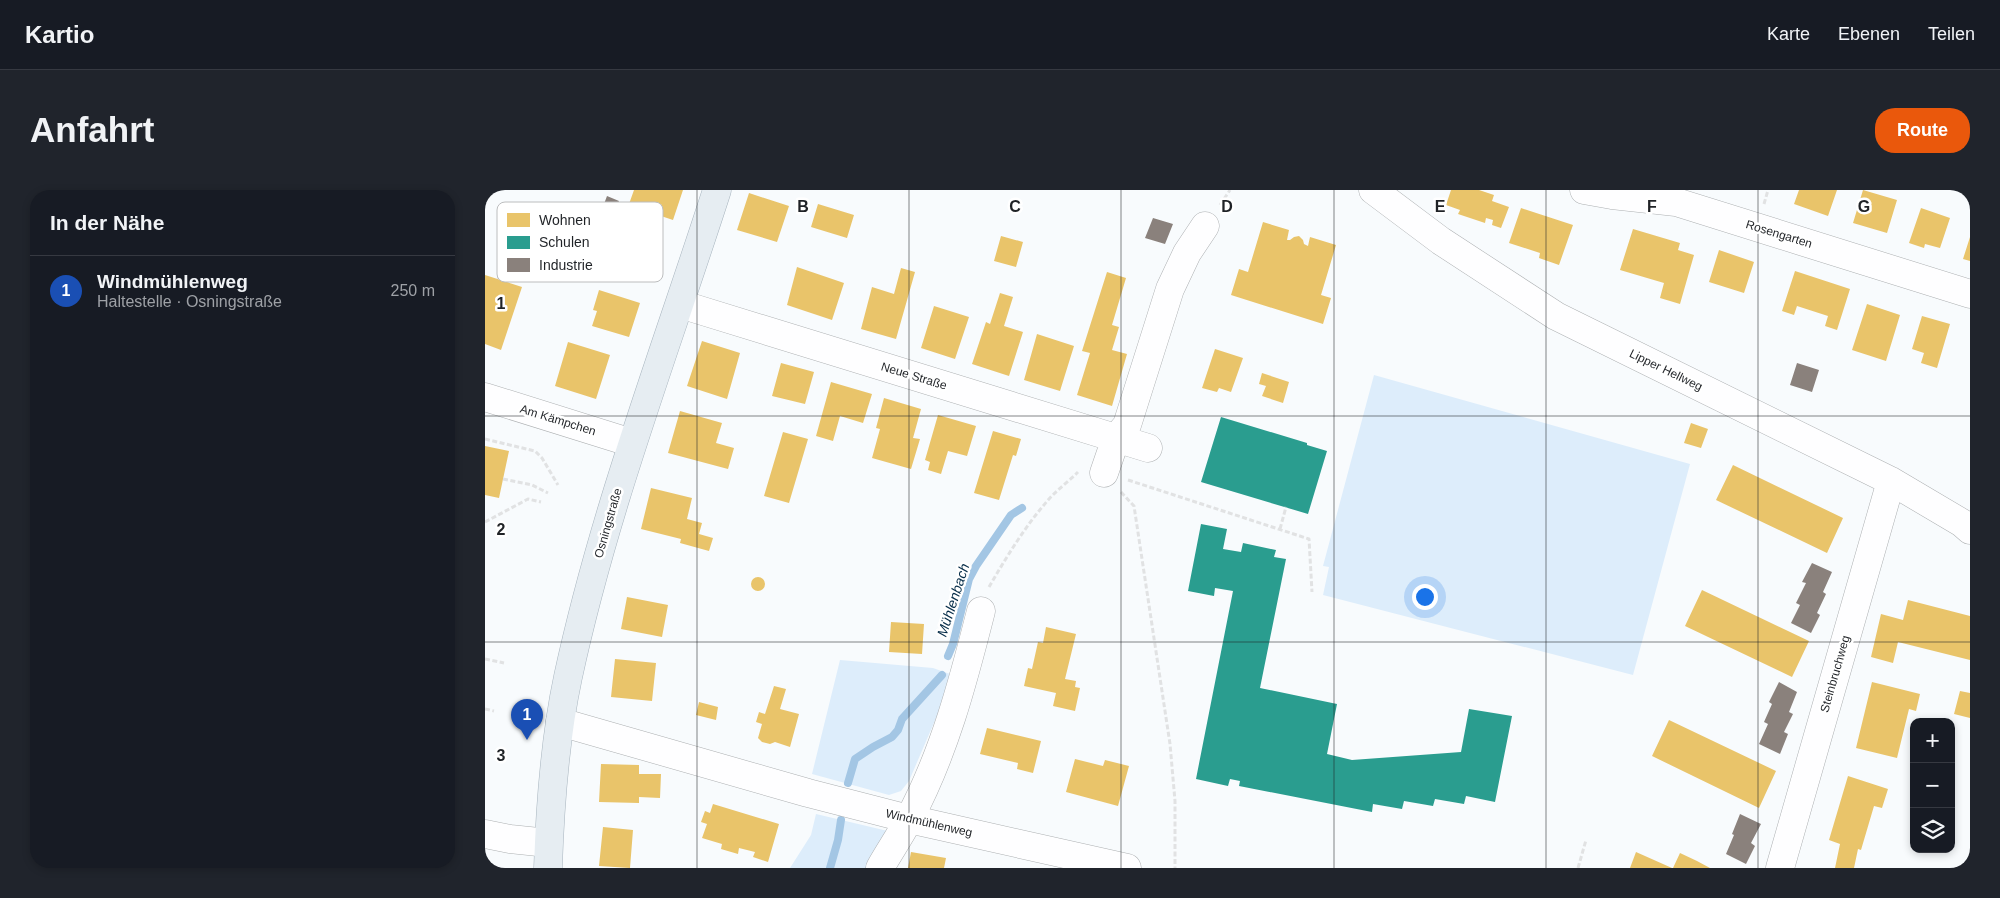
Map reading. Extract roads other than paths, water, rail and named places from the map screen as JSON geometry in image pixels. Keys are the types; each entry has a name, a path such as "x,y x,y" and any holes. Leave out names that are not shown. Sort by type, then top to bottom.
{"main road":[{"name":"Osningstraße","path":"548,855 560,722 568,678 599,551 632,443 717,190"}],"street":[{"name":"Rosengarten","path":"1584,190 1676,202 1970,294"},
{"name":"Lipper Hellweg","path":"1375,191 1441,241 1556,316 1891,481 1962,523 1970,530"},
{"path":"1091,472 1115,438 1127,425 1177,270 1205,226"},
{"name":"Neue Straße","path":"680,304 1148,448"},
{"name":"Am Kämpchen","path":"485,397 632,443"},
{"name":"Steinbruchweg","path":"1780,868 1891,481"},
{"path":"879,868 909,819 933,766 957,703 981,611"},
{"name":"Windmühlenweg","path":"560,722 808,793 909,819 1127,868"},
{"path":"485,834 510,839 548,855"}],"waterway":[{"name":"Mühlenbach","path":"948,656 953,644 969,579 1011,515 1022,508"},
{"name":"Mühlenbach","path":"848,783 855,759 892,737 898,730 902,719 942,675"},
{"name":"Mühlenbach","path":"830,868 838,840 841,820"}],"place":[{"name":"Windmühlenweg","path":"527,740"}]}
